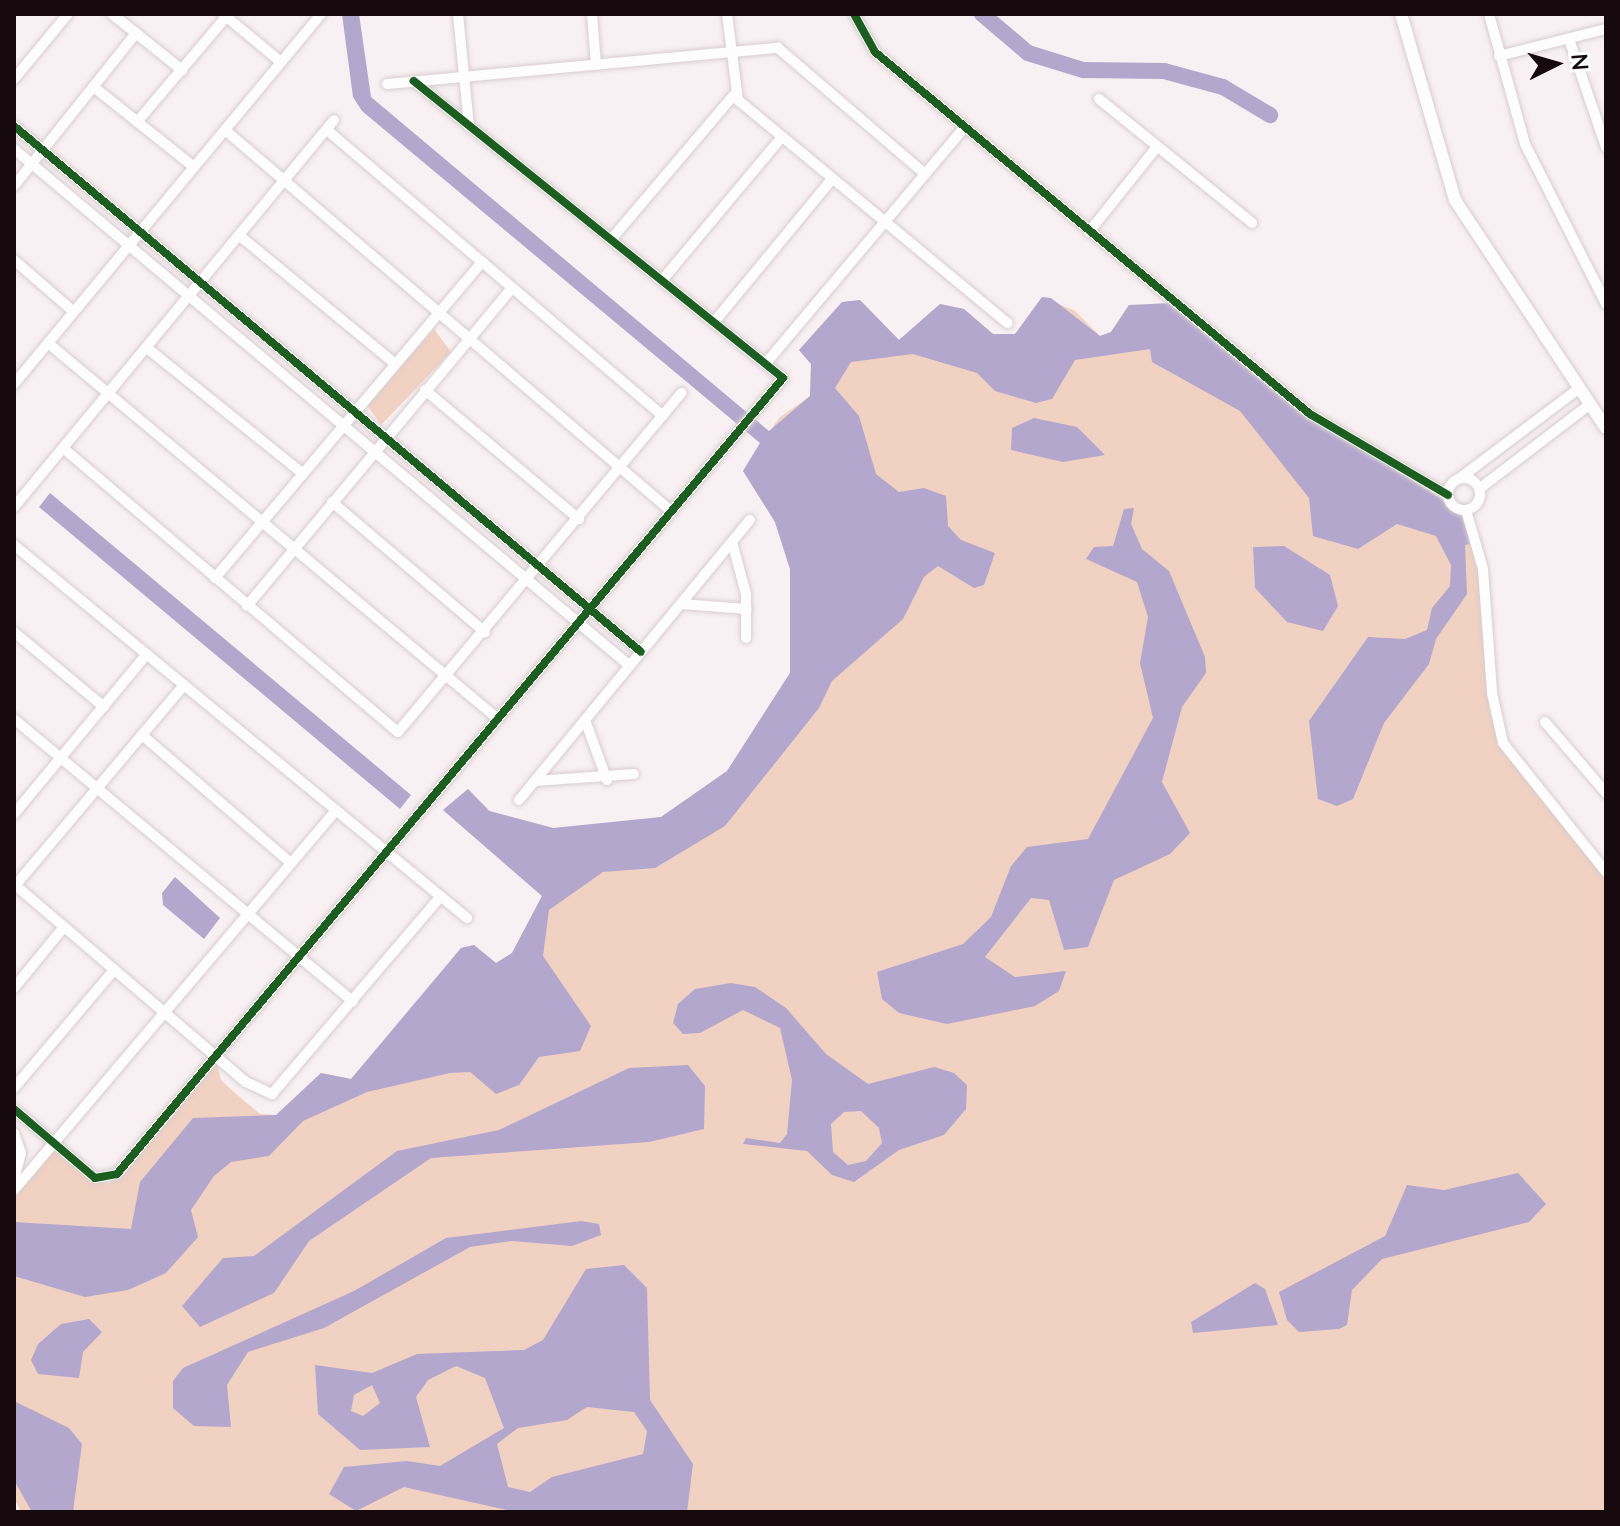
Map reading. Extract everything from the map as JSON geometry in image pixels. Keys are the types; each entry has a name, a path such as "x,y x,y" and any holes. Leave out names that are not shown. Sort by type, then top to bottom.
{"street":[{"path":"14,79 68,14"},
{"path":"112,14 182,70"},
{"path":"14,384 321,14"},
{"path":"458,14 469,126"},
{"path":"592,14 596,65"},
{"path":"727,14 734,95 781,138 1008,323"},
{"path":"854,14 875,52 963,129 1310,414 1448,495 1466,510 1483,569 1492,693 1503,743 1606,872"},
{"path":"1401,14 1455,200 1606,428"},
{"path":"1489,14 1499,56 1545,190 1606,304"},
{"path":"137,122 225,15 281,62"},
{"path":"1499,56 1606,29"},
{"path":"14,186 136,33"},
{"path":"1569,39 1606,147"},
{"path":"387,84 778,48 925,174"},
{"path":"14,1109 95,1178 110,1180 783,378 614,236 414,81"},
{"path":"95,88 194,167"},
{"path":"614,236 734,95"},
{"path":"1099,99 1252,223"},
{"path":"14,507 334,120"},
{"path":"14,126 641,652"},
{"path":"766,363 963,129"},
{"path":"225,130 671,511"},
{"path":"327,130 663,416"},
{"path":"664,278 781,138"},
{"path":"1089,232 1156,148"},
{"path":"14,149 192,294 630,666"},
{"path":"715,321 832,179"},
{"path":"240,236 394,363"},
{"path":"215,578 343,422 482,262"},
{"path":"17,267 74,312"},
{"path":"247,606 512,288"},
{"path":"48,343 498,719"},
{"path":"147,348 302,473"},
{"path":"1448,495 1460,478 1578,389"},
{"path":"425,390 579,519"},
{"path":"63,448 398,732 623,468 681,393"},
{"path":"1466,510 1477,503 1479,489 1590,404"},
{"path":"1460,478 1479,489"},
{"path":"332,502 485,632"},
{"path":"519,800 750,520"},
{"path":"732,542 747,609 746,638"},
{"path":"14,545 467,918"},
{"path":"681,604 747,609"},
{"path":"14,632 104,707"},
{"path":"14,814 147,654"},
{"path":"184,685 14,885 216,1056 272,1094 441,896"},
{"path":"14,719 353,1001"},
{"path":"585,720 607,780"},
{"path":"1545,722 1606,793"},
{"path":"142,735 291,863"},
{"path":"535,781 607,780 634,774"},
{"path":"14,1190 336,810"},
{"path":"14,988 64,927"},
{"path":"14,1088 114,970"},
{"path":"14,1133 21,1153 14,1180"}],"shaded area":[{"path":"342,14 359,14 371,97 769,431 810,396 811,364 799,350 842,302 860,300 899,340 940,304 964,309 993,334 1015,334 1042,297 1051,298 1100,336 1111,332 1129,305 1171,303 1308,415 1464,513 1476,543 1465,545 1467,594 1436,639 1429,664 1384,723 1353,799 1337,806 1318,799 1309,721 1368,637 1405,639 1427,630 1432,608 1450,586 1451,565 1436,536 1397,524 1358,549 1313,536 1309,498 1240,411 1152,362 1150,349 1075,360 1052,399 1036,403 995,391 977,373 913,354 851,362 835,388 859,416 876,474 899,492 924,488 946,496 948,526 961,540 995,553 984,585 974,588 938,566 924,577 903,619 832,681 819,708 725,826 655,868 603,872 549,910 543,956 591,1026 580,1051 539,1057 519,1085 496,1094 470,1072 450,1073 367,1092 303,1121 269,1156 231,1162 214,1176 191,1210 198,1237 166,1273 128,1290 85,1297 14,1276 14,1222 131,1229 140,1182 193,1118 276,1115 321,1073 351,1079 461,948 474,945 496,963 512,953 542,896 443,810 468,789 489,811 553,828 661,817 727,771 790,673 790,569 775,522 743,471 760,443 362,111 353,97"},
{"path":"1042,297 1075,311 1100,336 1111,332 1129,305 1464,513 1475,540 1500,744 1606,876 1606,1512 21,1512 14,1498 14,1195 54,1147 93,1180 110,1183 216,1061 221,1080 235,1093 260,1114 276,1115 321,1073 351,1079 371,1062 461,948 474,945 496,963 512,953 542,896 443,810 468,789 490,811 553,828 597,827 661,817 727,771 790,673 790,569 775,522 743,471 779,418 810,396 811,364 799,350 842,302 860,300 899,340 940,304 964,309 993,334 1015,334"},
{"path":"434,329 451,352 381,425 367,405"},
{"path":"1034,418 1077,427 1105,455 1063,462 1011,450 1012,428"},
{"path":"50,493 411,795 400,809 39,507"},
{"path":"1134,508 1131,524 1142,549 1169,571 1205,657 1206,673 1182,707 1162,782 1190,833 1170,854 1114,880 1088,947 1064,950 1049,900 1031,898 985,957 1015,977 1066,971 1059,991 1035,1006 947,1024 899,1013 882,999 877,972 963,944 991,917 1011,866 1027,847 1088,839 1153,718 1140,663 1148,617 1137,582 1086,559 1094,547 1113,546 1124,509"},
{"path":"1284,546 1330,575 1338,606 1323,631 1287,622 1255,588 1253,547"},
{"path":"175,877 220,918 204,939 163,905 162,893"},
{"path":"731,983 755,987 786,1008 826,1054 868,1084 934,1067 954,1073 967,1085 966,1109 944,1135 899,1150 854,1182 832,1175 807,1151 743,1144 746,1138 780,1143 787,1134 792,1080 780,1028 743,1010 700,1033 683,1034 673,1023 678,1004 695,989","holes":["861,1111 879,1128 882,1143 866,1161 848,1165 833,1152 831,1124 844,1112"]},
{"path":"688,1065 705,1086 704,1129 649,1142 431,1158 309,1241 274,1293 200,1327 182,1306 223,1258 254,1256 397,1151 499,1130 629,1068"},
{"path":"1518,1173 1546,1204 1529,1222 1382,1259 1352,1290 1347,1325 1339,1329 1299,1332 1287,1320 1279,1292 1385,1236 1407,1185 1444,1190"},
{"path":"581,1221 599,1224 601,1235 572,1246 512,1241 470,1247 324,1328 248,1352 227,1385 231,1427 194,1426 173,1408 173,1381 183,1368 354,1291 446,1238"},
{"path":"624,1265 647,1288 650,1400 693,1464 687,1512 515,1512 404,1487 356,1511 329,1494 344,1467 407,1461 440,1466 504,1428 485,1378 456,1366 428,1380 416,1397 430,1447 360,1450 318,1414 315,1365 372,1373 417,1354 524,1350 543,1340 586,1269","holes":["372,1385 380,1403 363,1416 351,1411 354,1395","587,1407 634,1412 647,1431 643,1454 552,1477 530,1492 508,1487 497,1444 518,1428 567,1420"]},
{"path":"1255,1283 1265,1289 1278,1325 1193,1333 1191,1322"},
{"path":"89,1319 102,1332 83,1352 79,1378 38,1374 31,1360 38,1344 61,1324"},
{"path":"14,1401 69,1428 82,1444 73,1512 32,1512 14,1480"}],"waterway":[{"path":"982,14 1028,53 1083,70 1164,71 1223,87 1270,115"}],"cycle path":[{"path":"854,14 875,52 1310,414 1448,495"},
{"path":"14,1109 95,1178 117,1174 783,378 414,81"},
{"path":"14,126 641,652"}]}
